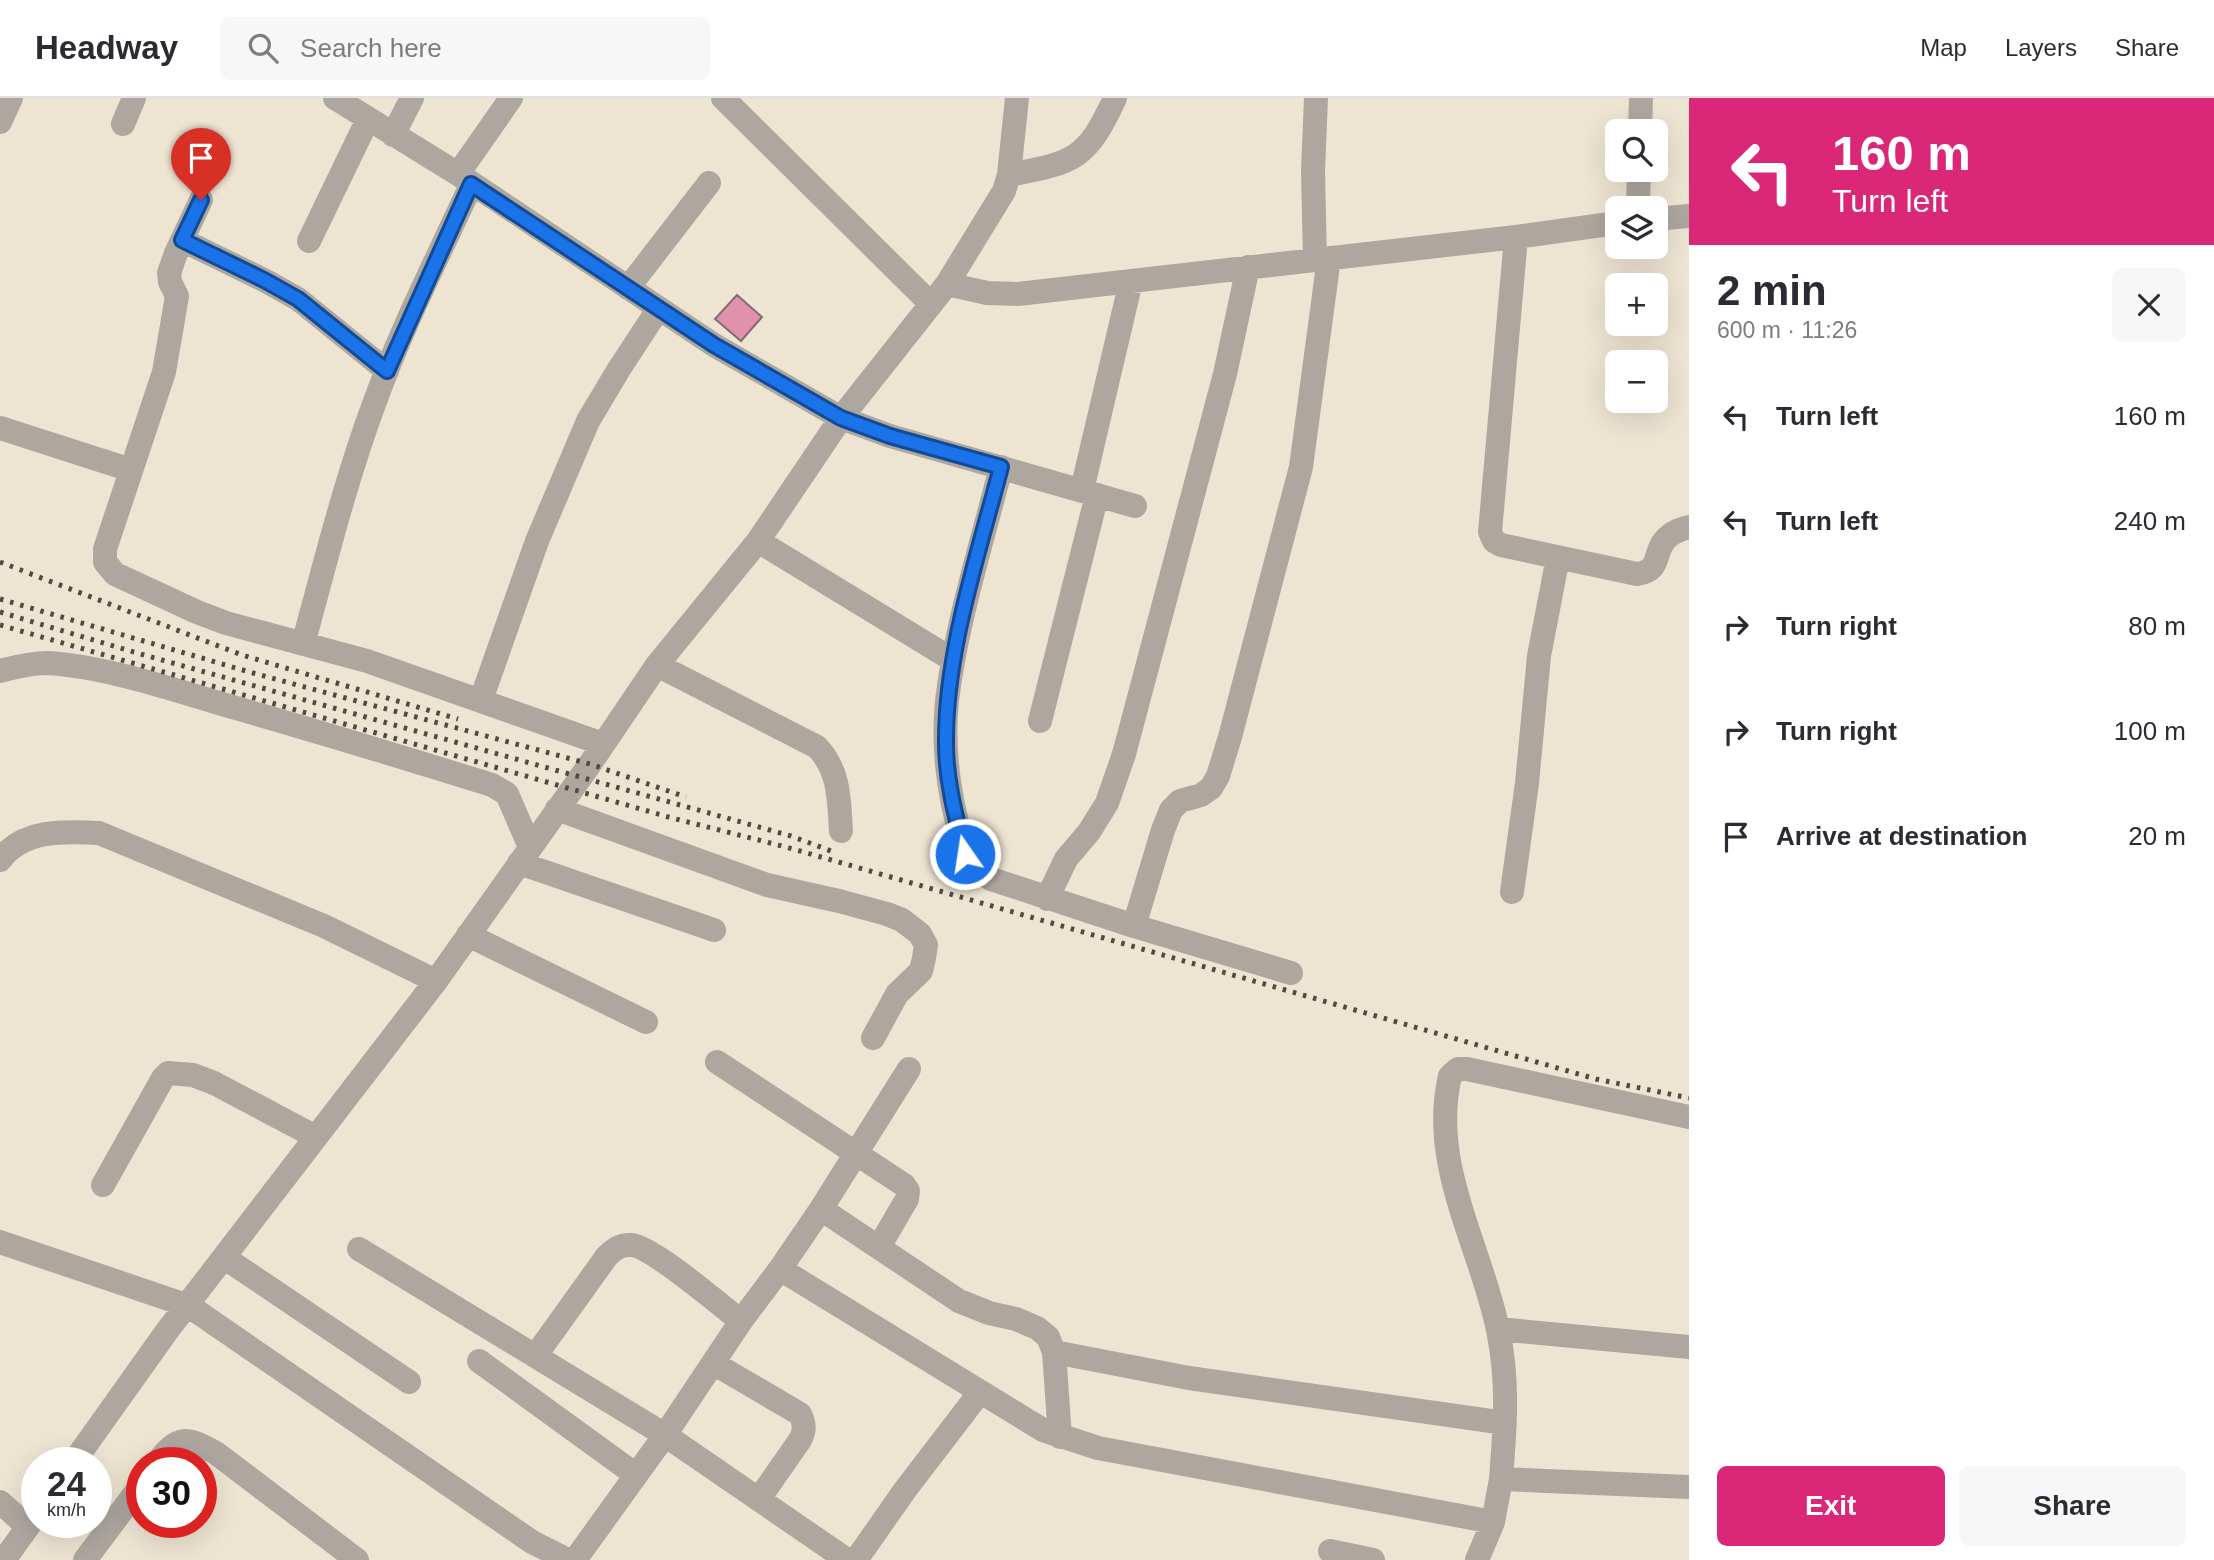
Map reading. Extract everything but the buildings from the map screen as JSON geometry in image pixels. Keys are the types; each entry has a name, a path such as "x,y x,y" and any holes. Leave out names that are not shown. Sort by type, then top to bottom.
{"street":[{"path":"0,122 11,98"},
{"path":"123,124 134,98"},
{"path":"335,98 465,179 714,345 841,418 890,436 1135,506"},
{"path":"393,135 412,98"},
{"path":"303,644 373,406 465,179 511,98"},
{"path":"723,98 931,304"},
{"path":"1009,175 1060,164 1076,157 1101,128 1115,98"},
{"path":"1134,926 1171,810 1180,801 1201,795 1211,788 1218,776 1301,467 1322,259 1313,171 1315,98"},
{"path":"1640,119 1641,98"},
{"path":"84,1447 167,1331 189,1306 436,981 657,665 758,541 841,418 947,284 1004,191 1009,175 1013,100"},
{"path":"309,242 368,119"},
{"path":"628,288 709,184"},
{"path":"201,200 169,273 177,296 164,372 105,550 105,562 115,573 226,623 367,661 603,744"},
{"path":"1668,218 1689,216"},
{"path":"947,284 987,293 1018,294 1605,225"},
{"path":"1516,237 1490,532 1494,541 1501,545 1637,574 1647,573 1654,566 1667,537 1689,527"},
{"path":"182,240 298,299 387,371"},
{"path":"1047,899 1066,859 1089,832 1107,803 1120,767 1225,374 1248,267"},
{"path":"1040,721 1131,281"},
{"path":"481,700 537,541 588,421 618,369 659,308"},
{"path":"0,428 131,470"},
{"path":"1001,467 953,660 947,703 946,747 950,792 965,854 974,868 991,879 1047,899 1291,973"},
{"path":"758,541 953,660"},
{"path":"1512,892 1527,783 1539,656 1558,557"},
{"path":"0,671 44,663 80,667 169,688 492,785 507,794 524,855"},
{"path":"657,665 817,747 826,756 839,790 841,831"},
{"path":"557,809 767,885 839,901 902,920 920,934 926,945 921,971 897,994 873,1038"},
{"path":"0,860 18,843 43,834 68,831 99,833 324,926 436,981"},
{"path":"524,855 714,930"},
{"path":"468,935 646,1022"},
{"path":"717,1062 904,1185 908,1191 906,1199 878,1247"},
{"path":"575,1560 821,1209 909,1069"},
{"path":"1478,1560 1493,1522 1501,1479 1506,1374 1498,1329 1470,1242 1447,1151 1445,1121 1450,1076 1458,1069 1466,1069 1689,1117"},
{"path":"103,1185 168,1073 193,1075 214,1083 316,1137"},
{"path":"821,1209 959,1301 977,1309 1016,1319 1037,1328 1048,1337 1054,1352 1060,1437"},
{"path":"0,1242 189,1306 533,1542 568,1560"},
{"path":"536,1355 607,1256 618,1247 633,1245 655,1256 741,1321"},
{"path":"359,1249 665,1435 847,1560"},
{"path":"225,1258 409,1382"},
{"path":"780,1269 1042,1430 1060,1437 1098,1448 1493,1522"},
{"path":"1498,1329 1689,1347"},
{"path":"1054,1352 1189,1378 1505,1423"},
{"path":"479,1361 636,1475"},
{"path":"713,1363 800,1414 804,1423 800,1440 759,1499"},
{"path":"856,1560 905,1490 980,1392"},
{"path":"169,1447 179,1440 194,1441 205,1447"},
{"path":"217,1454 357,1560"},
{"path":"1501,1479 1689,1487"},
{"path":"0,1502 21,1514"},
{"path":"85,1560 126,1505"},
{"path":"4,1560 21,1536"},
{"path":"1330,1551 1373,1560"}],"railway":[{"path":"0,562 242,655 458,719"},
{"path":"0,599 253,673 590,764 686,797"},
{"path":"0,612 137,653 791,836 831,851"},
{"path":"0,625 1596,1079 1689,1098"}],"route":[{"path":"201,200 182,240 298,299 387,371 471,184 714,345 841,418 890,436 1001,467 954,651 947,703 946,747 950,792 965,854"}]}
